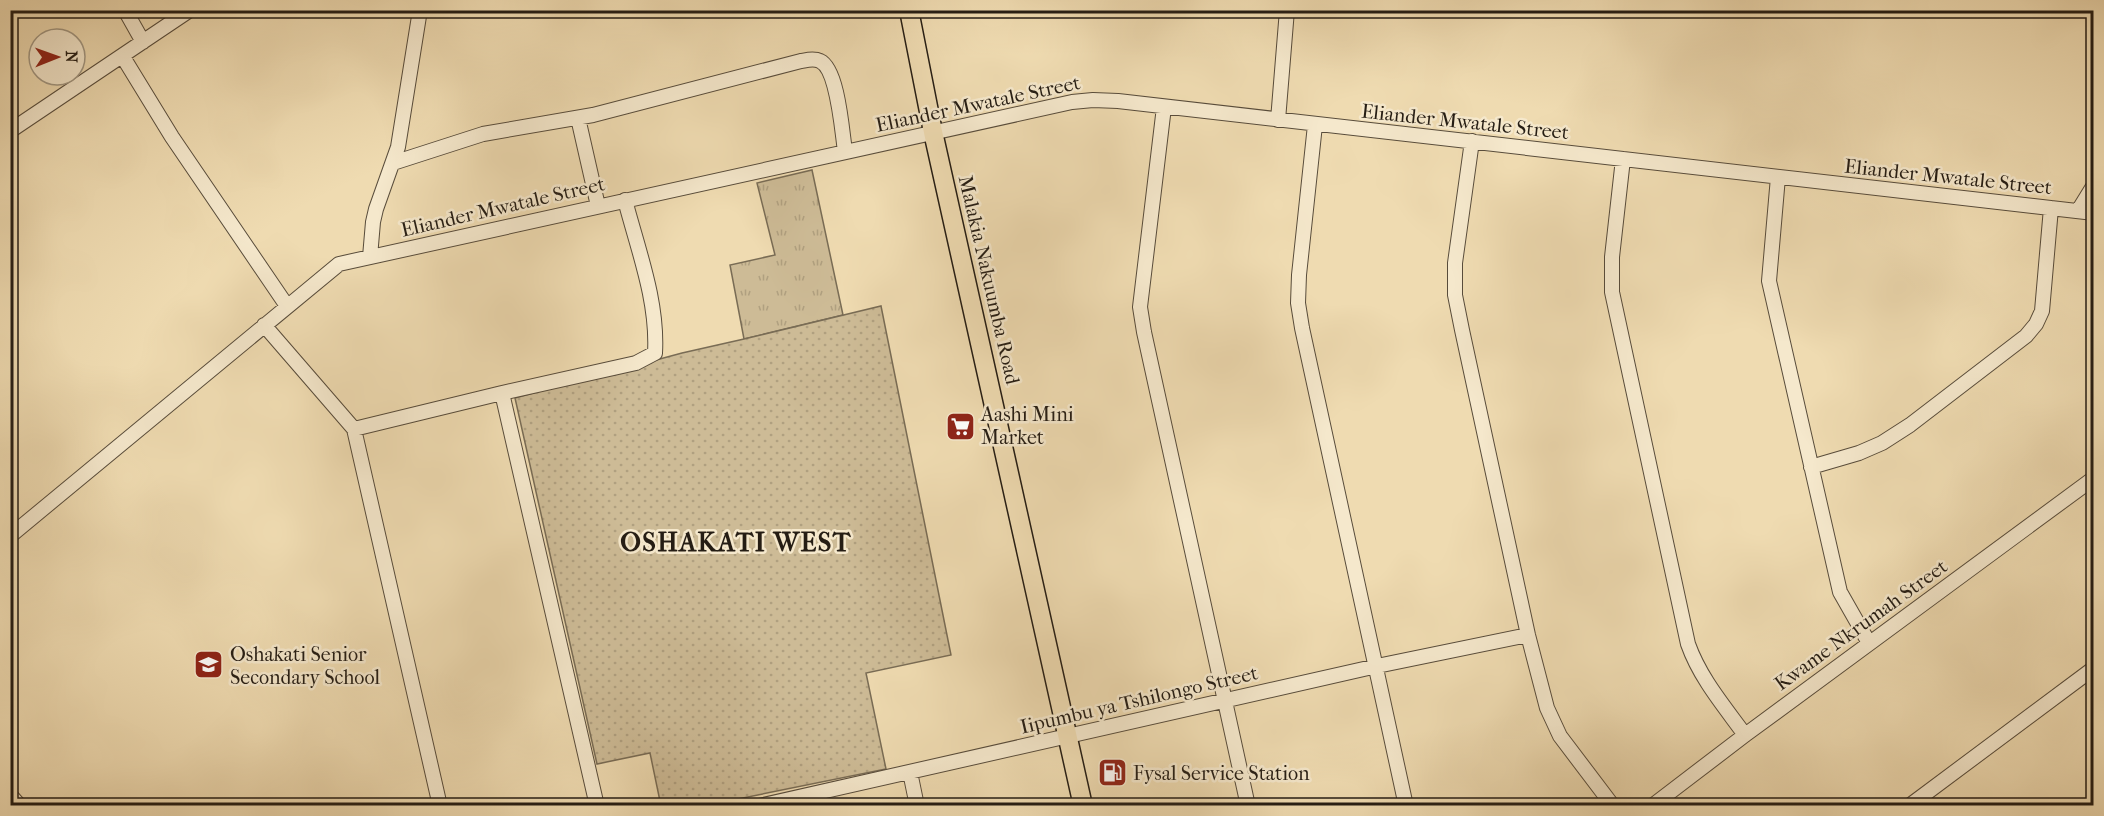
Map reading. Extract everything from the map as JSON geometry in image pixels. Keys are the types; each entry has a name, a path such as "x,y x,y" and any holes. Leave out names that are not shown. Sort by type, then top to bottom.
{"main road":[{"name":"Malakia Nakuumba Road","path":"909,10 933,132 1083,806"}],"street":[{"path":"124,10 143,42"},
{"path":"10,131 190,10"},
{"path":"370,257 374,216 398,147 420,10"},
{"path":"1278,120 1287,10"},
{"path":"123,57 172,137 287,306"},
{"path":"393,163 483,134 578,118 815,59 822,61 828,68 834,84 845,151"},
{"name":"Eliander Mwatale Street","path":"10,536 339,264 1039,108 1093,100 1164,107 2094,213"},
{"path":"1164,107 1140,307 1248,806"},
{"path":"578,118 598,206"},
{"path":"1315,124 1298,303 1406,806"},
{"path":"1472,141 1455,263 1455,295 1527,635 1552,723 1613,806"},
{"path":"1623,159 1612,257 1611,276 1614,303 1688,644 1703,678 1745,735"},
{"path":"1778,177 1769,281 1840,592 1869,643"},
{"path":"2078,211 2094,185"},
{"path":"354,429 636,363 656,353 656,330 651,298 625,200"},
{"path":"1811,467 1859,453 1882,443 1910,425 2026,336 2036,324 2042,311 2051,208"},
{"path":"264,326 354,429 440,806"},
{"path":"502,393 597,806"},
{"name":"Kwame Nkrumah Street","path":"1652,806 2094,478"},
{"name":"Iipumbu ya Tshilongo Street","path":"761,805 1377,666 1527,635"},
{"path":"1909,806 2094,668"},
{"path":"910,772 917,806"},
{"path":"10,795 20,806"}],"green space":[{"path":"812,170 843,315 744,339 730,265 775,255 757,183"},
{"path":"881,306 951,655 866,673 886,769 708,805 661,806 650,753 597,764 515,398 682,353"}],"place":[{"name":"Aashi Mini Market","path":"960,426"},
{"name":"Oshakati Senior Secondary School","path":"209,665"},
{"name":"Fysal Service Station","path":"1112,773"}],"district":[{"name":"OSHAKATI WEST","path":"736,542"}]}
